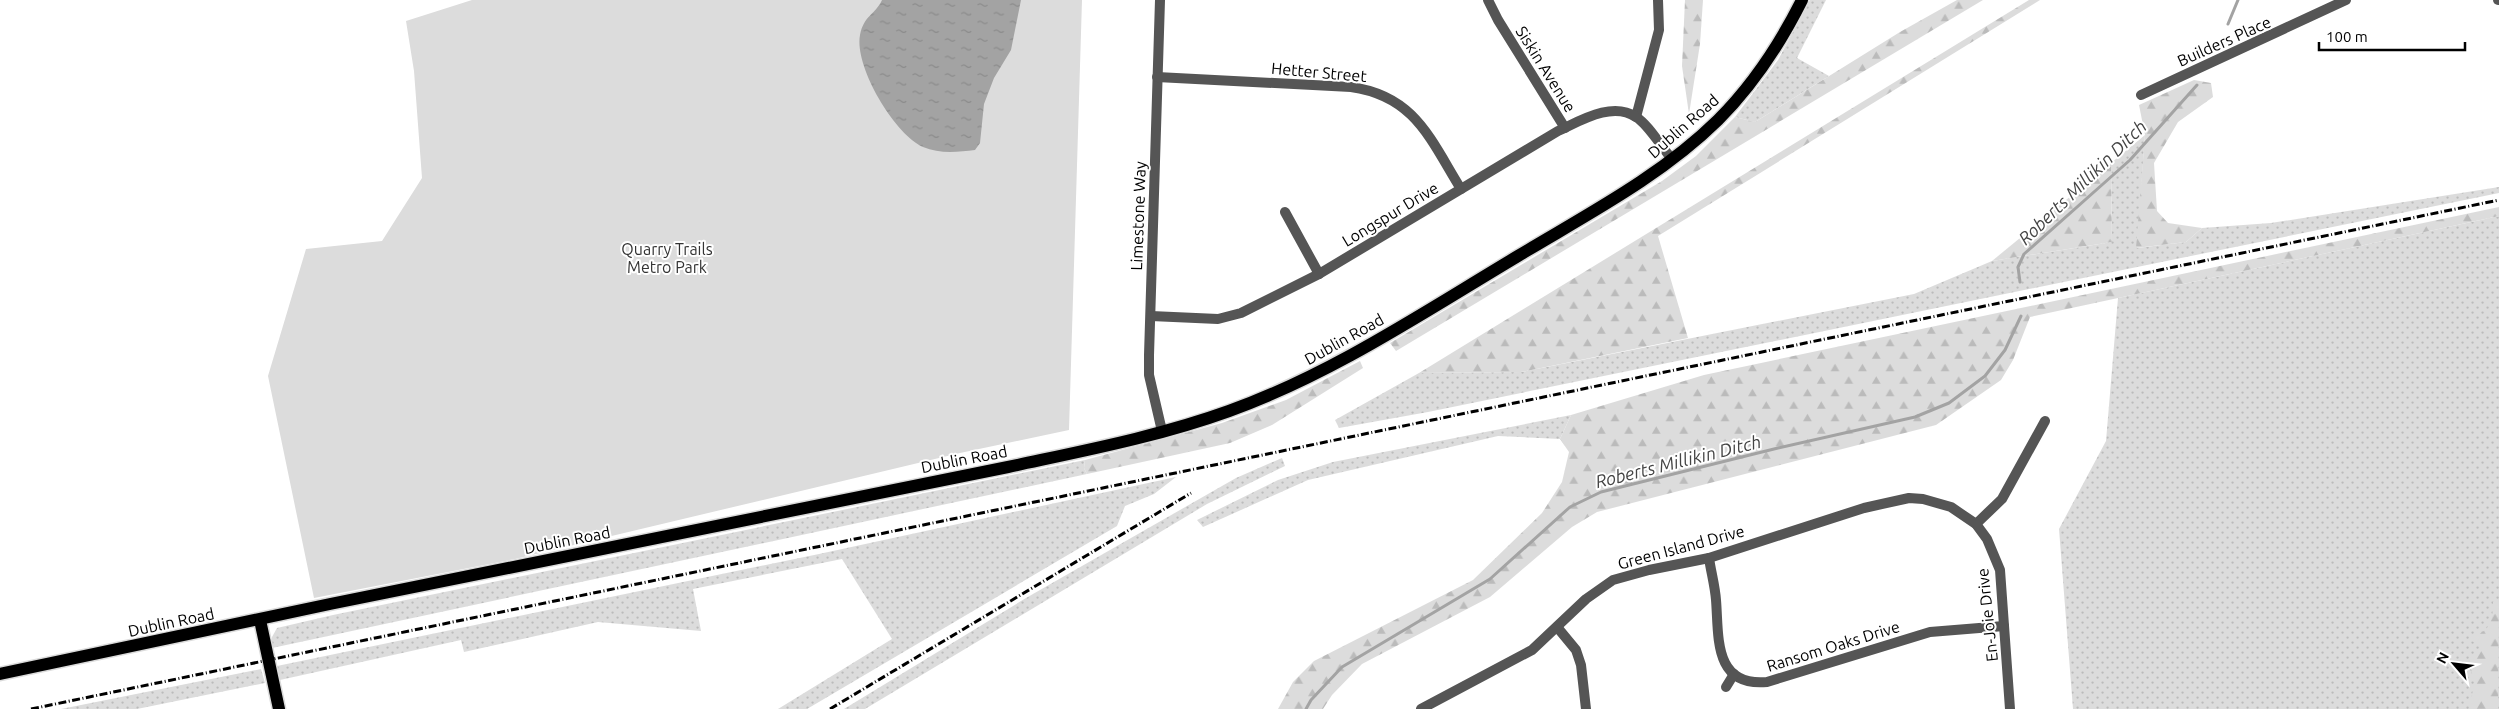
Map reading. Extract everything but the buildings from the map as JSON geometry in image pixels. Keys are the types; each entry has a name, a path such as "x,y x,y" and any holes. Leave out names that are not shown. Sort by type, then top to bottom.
{"main road":[{"name":"Dublin Road","path":"0,674 330,604 1008,467 1162,431 1232,410 1318,372 1439,304 1643,180 1672,159 1719,119 1750,85 1777,46 1802,0"},
{"path":"260,620 279,709"}],"street":[{"name":"Limestone Way","path":"1160,0 1149,374 1162,431"},
{"name":"Siskin Avenue","path":"1488,0 1498,20 1565,128"},
{"path":"1658,0 1659,30 1636,116 1672,159"},
{"name":"Builders Place","path":"2141,95 2346,0"},
{"name":"Hetter Street","path":"1157,77 1351,87 1382,94 1396,101 1421,123 1460,189"},
{"name":"Longspur Drive","path":"1151,316 1199,319 1228,317 1241,313 1319,274 1565,128 1598,114 1622,112 1636,116"},
{"path":"1284,212 1319,274"},
{"path":"1976,524 2002,499 2045,421"},
{"name":"Green Island Drive","path":"1421,709 1434,706 1532,650 1586,599 1614,580 1649,570 1709,558 1864,508 1909,498 1923,499 1951,507 1976,524"},
{"name":"En-Joie Drive","path":"1976,524 1987,539 2000,570 2010,709"},
{"path":"1709,558 1716,598 1717,637 1720,655 1724,664 1734,674 1726,688"},
{"name":"Ransom Oaks Drive","path":"1734,674 1748,681 1767,682 1930,632 2004,626"},
{"path":"1556,627 1576,650 1581,665 1586,709"}],"green space":[{"name":"Quarry Trails Metro Park","path":"472,0 1082,0 1069,430 960,453 515,559 314,598 268,376 306,249 382,241 422,178 414,71 406,21"},
{"path":"1685,0 1703,0 1700,44 1689,114 1682,66"},
{"path":"1810,0 1826,0 1797,58 1829,76 1755,122 1735,117 1778,60"},
{"path":"1957,0 1983,0 1396,351 1390,343 1662,181 1696,156 1735,117 1755,122 1900,32"},
{"path":"2029,0 2040,0 1658,236 1688,338 1521,372 1419,373"},
{"path":"2194,80 2211,83 2213,97 2178,122 2154,163 2157,211 2168,223 2202,228 2186,242 2136,248 2145,135 2139,105"},
{"path":"2145,135 2137,248 2186,242 2202,228 2271,223 2499,187 2499,193 1428,412 1339,428 1335,420 1419,373 1521,372 1914,294 1992,261 2112,242 2111,163"},
{"path":"2111,163 2112,242 1992,261"},
{"path":"2499,207 2499,216 2030,317 2013,360 2001,380 1936,425 1597,512 1572,527 1490,597 1362,664 1332,695 1323,709 1278,709 1293,682 1314,661 1473,580 1542,513 1562,482 1569,452 1560,439 1571,415 1704,375"},
{"path":"2499,216 2499,709 2073,709 2059,529 2106,441 2118,298"},
{"path":"1360,361 1363,368 1272,425 1230,443 1087,474 1084,468 1085,460 1222,423 1286,400"},
{"path":"1571,415 1560,439 1498,436 1308,480 1203,527 1197,520 1278,480 1333,462"},
{"path":"1282,458 1285,466 1207,504 865,709 844,709 1026,598 1236,478"},
{"path":"1085,460 1084,468 1087,474 272,648 272,637 277,628 333,615"},
{"path":"1176,477 1154,494 1125,506 1117,526 807,709 778,709 892,639 842,559 693,589 701,631 598,622 464,652 461,640 280,680 277,666 819,554"},
{"path":"2499,600 2498,709 2469,709 2475,680 2468,665 2483,647 2472,641 2490,623 2493,602"},
{"path":"261,669 265,683 137,709 61,709"}],"water":[{"path":"882,0 1021,0 1011,50 994,78 984,104 980,143 975,150 942,152 923,147 912,140 900,128 878,98 863,64 860,35 864,23"}],"waterway":[{"name":"Roberts Millikin Ditch","path":"2228,24 2238,0"},
{"name":"Roberts Millikin Ditch","path":"2020,282 2018,267 2024,254 2130,160 2197,85"},
{"name":"Roberts Millikin Ditch","path":"1306,709 1311,700 1342,667 1490,579 1570,507 1601,492 1778,448 1915,417 1949,403 1985,376 2005,350 2021,316"}],"railway":[{"path":"31,709 2499,200"},
{"path":"830,709 1191,493"}]}
